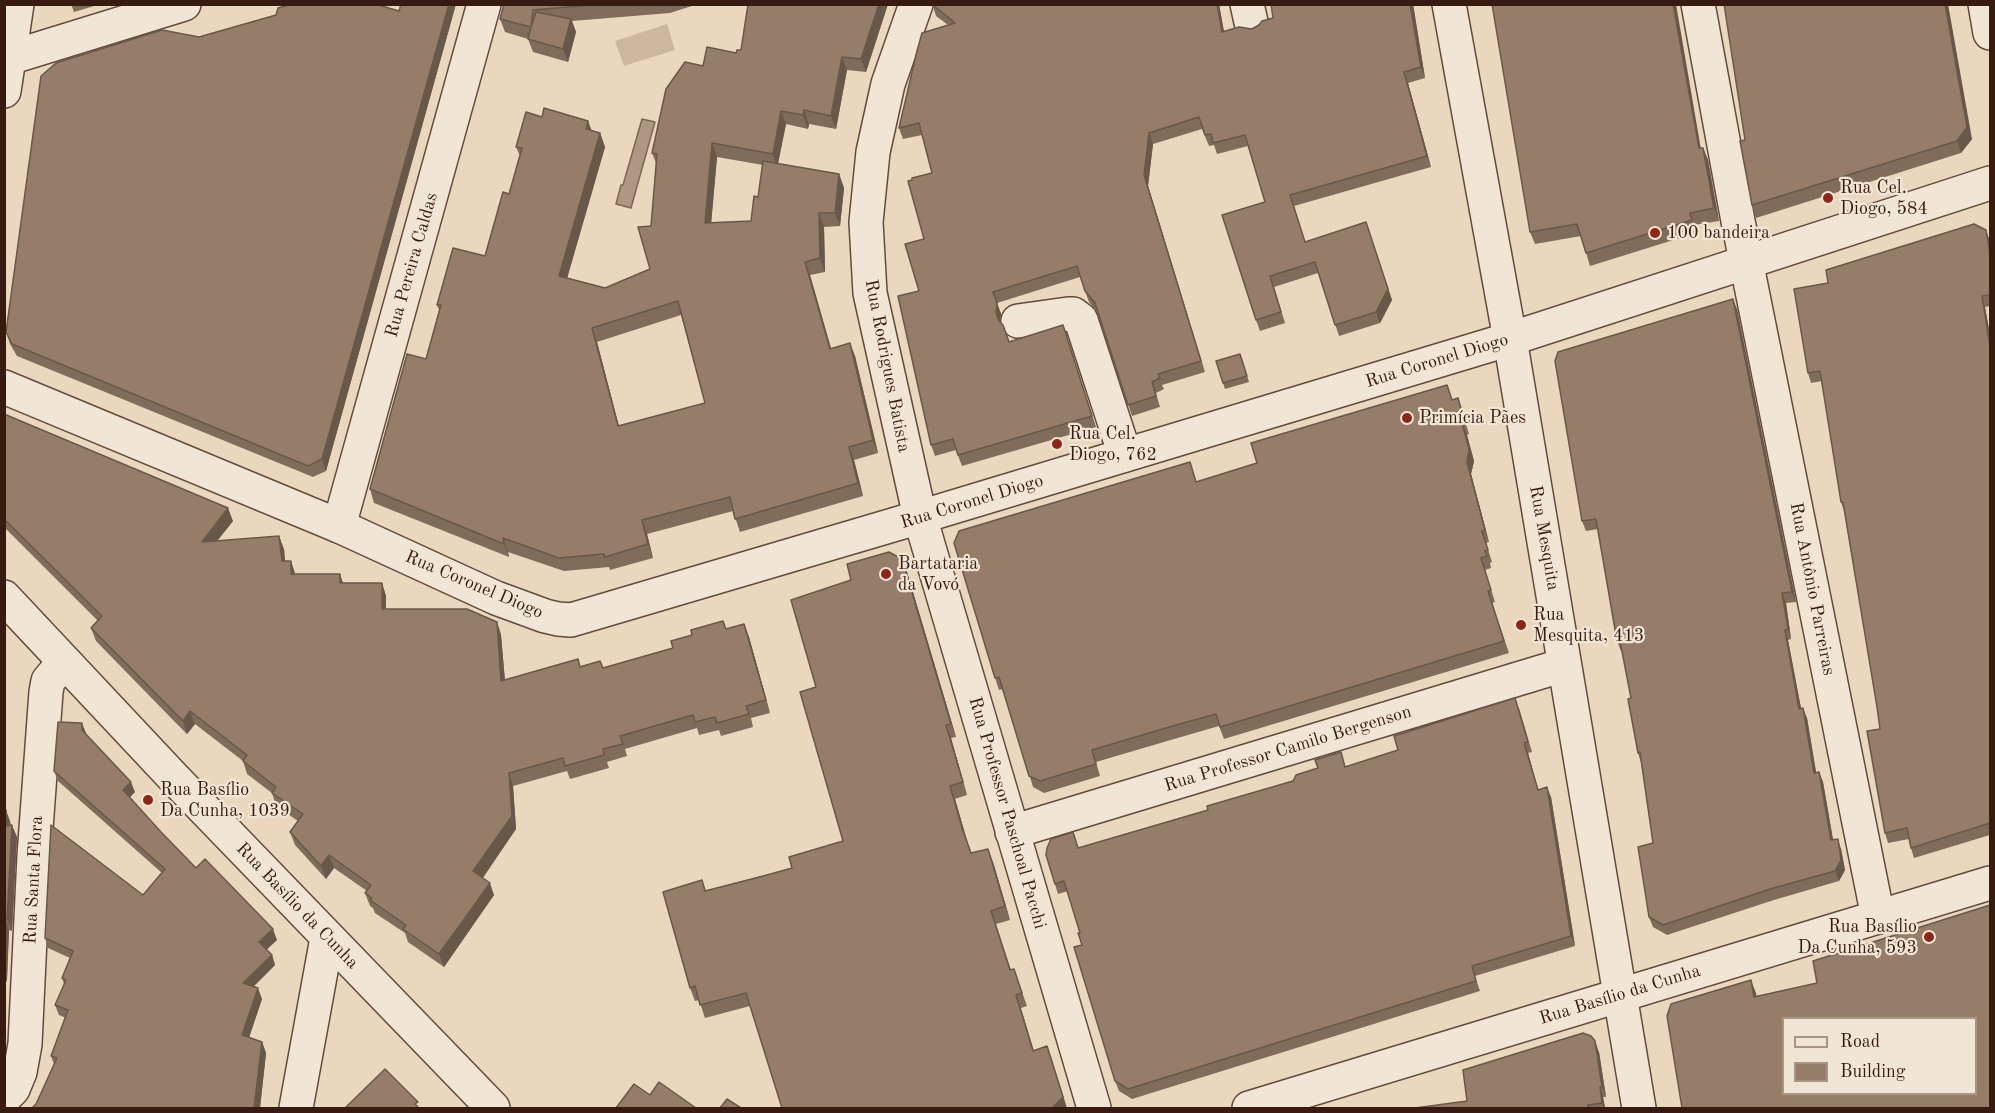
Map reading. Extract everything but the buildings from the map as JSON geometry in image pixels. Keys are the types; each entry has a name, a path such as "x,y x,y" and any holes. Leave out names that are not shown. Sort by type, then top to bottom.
{"street":[{"path":"4,91 17,4"},
{"path":"9,58 184,4"},
{"name":"Rua Pereira Caldas","path":"339,526 484,4"},
{"name":"Rua Rodrigues Batista","path":"916,4 888,84 873,152 866,222 870,293 920,517"},
{"name":"Rua Mesquita","path":"1449,4 1510,339 1639,1108"},
{"name":"Rua Antônio Parreiras","path":"1698,4 1747,262 1878,917"},
{"path":"1985,4 1990,33"},
{"name":"Rua Coronel Diogo","path":"4,387 339,526 496,598 545,616 571,620 1510,339 1990,183"},
{"path":"1018,321 1068,314 1073,314 1081,320 1125,455"},
{"name":"Rua Professor Paschoal Pacchi","path":"920,517 1094,1108"},
{"name":"Rua Basílio da Cunha","path":"4,597 327,938 493,1108"},
{"name":"Rua Santa Flora","path":"10,1078 25,1044 34,856 46,692 48,681 64,662"},
{"name":"Rua Professor Camilo Bergenson","path":"1012,832 1564,665"},
{"name":"Rua Basílio da Cunha","path":"1249,1108 1292,1102 1620,994 1990,883"},
{"path":"296,1108 327,938"}],"shaded area":[{"path":"667,24 675,50 624,66 615,41"},
{"path":"642,119 655,122 631,208 616,204"}],"place":[{"name":"Rua Cel. Diogo, 584","path":"1828,198"},
{"name":"100 bandeira","path":"1655,233"},
{"name":"Primícia Pães","path":"1407,418"},
{"name":"Rua Cel. Diogo, 762","path":"1057,444"},
{"name":"Bartataria da Vovó","path":"886,574"},
{"name":"Rua Mesquita, 413","path":"1521,625"},
{"name":"Rua Basílio Da Cunha, 1039","path":"148,800"},
{"name":"Rua Basílio Da Cunha, 593","path":"1929,937"}]}
